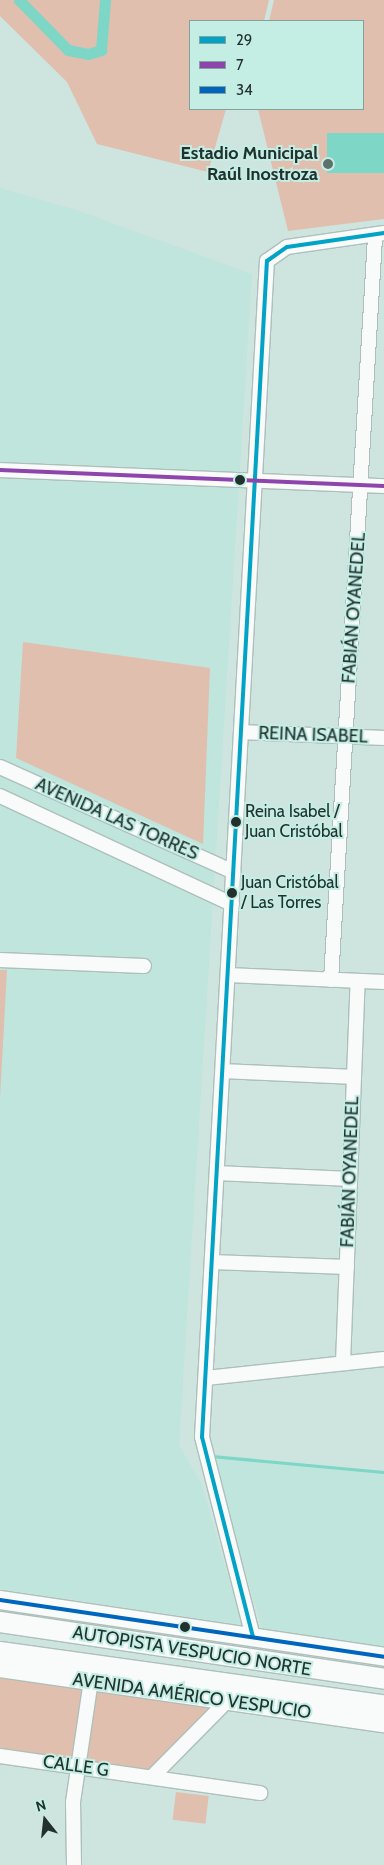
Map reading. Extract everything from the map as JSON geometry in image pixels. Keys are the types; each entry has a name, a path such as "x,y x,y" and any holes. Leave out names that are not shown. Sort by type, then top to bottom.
{"highway":[{"name":"AUTOPISTA VESPUCIO NORTE","path":"0,1622 331,1672 384,1678"},
{"name":"AUTOPISTA VESPUCIO NORTE","path":"0,1652 384,1705"}],"main road":[{"path":"0,1600 384,1657"},
{"name":"AVENIDA AMÉRICO VESPUCIO","path":"0,1668 384,1724"}],"street":[{"path":"253,1637 204,1454 212,1262 267,261 271,254 287,247 381,236"},
{"name":"FABIÁN OYANEDEL","path":"331,980 345,736 381,236"},
{"path":"0,470 384,486"},
{"name":"REINA ISABEL","path":"242,732 384,738"},
{"name":"AVENIDA LAS TORRES","path":"0,767 234,872"},
{"name":"AVENIDA LAS TORRES","path":"0,796 232,904"},
{"path":"0,960 144,966"},
{"path":"228,975 384,982"},
{"name":"FABIÁN OYANEDEL","path":"343,1363 358,981"},
{"path":"223,1071 354,1078"},
{"path":"217,1173 350,1179"},
{"path":"212,1262 347,1266"},
{"path":"206,1378 384,1359"},
{"path":"74,1865 77,1767 91,1680"},
{"path":"152,1777 227,1701"},
{"name":"CALLE G","path":"0,1756 260,1793"}],"shaded area":[{"path":"0,0 269,0 264,20 189,20 189,110 226,110 208,172 97,144 67,82 0,16"},
{"name":"Estadio Municipal Raúl Inostroza","path":"274,0 384,0 384,219 288,231 258,110 364,110 364,20 269,20"},
{"path":"327,133 384,133 384,173 327,173"},
{"path":"0,188 76,210 252,274 179,1445 201,1483 242,1625 0,1589"},
{"path":"23,642 210,668 203,844 16,758"},
{"path":"0,970 7,970 0,1098"},
{"path":"211,1454 384,1472 384,1650 263,1631"},
{"path":"0,1676 212,1706 151,1774 0,1752"},
{"path":"176,1792 209,1796 205,1824 173,1820"}],"waterway":[{"path":"19,0 68,50 88,54 101,50 105,0"},
{"path":"211,1456 384,1472"}],"transit line":[{"name":"29","path":"253,1637 202,1437 267,261 287,247 384,233"},
{"name":"7","path":"0,470 384,486"},
{"name":"34","path":"0,1600 384,1657"}],"place":[{"name":"Estadio Municipal Raúl Inostroza","path":"328,164"},
{"name":"Reina Isabel / Juan Cristóbal","path":"236,822"},
{"name":"Juan Cristóbal / Las Torres","path":"232,893"}]}
